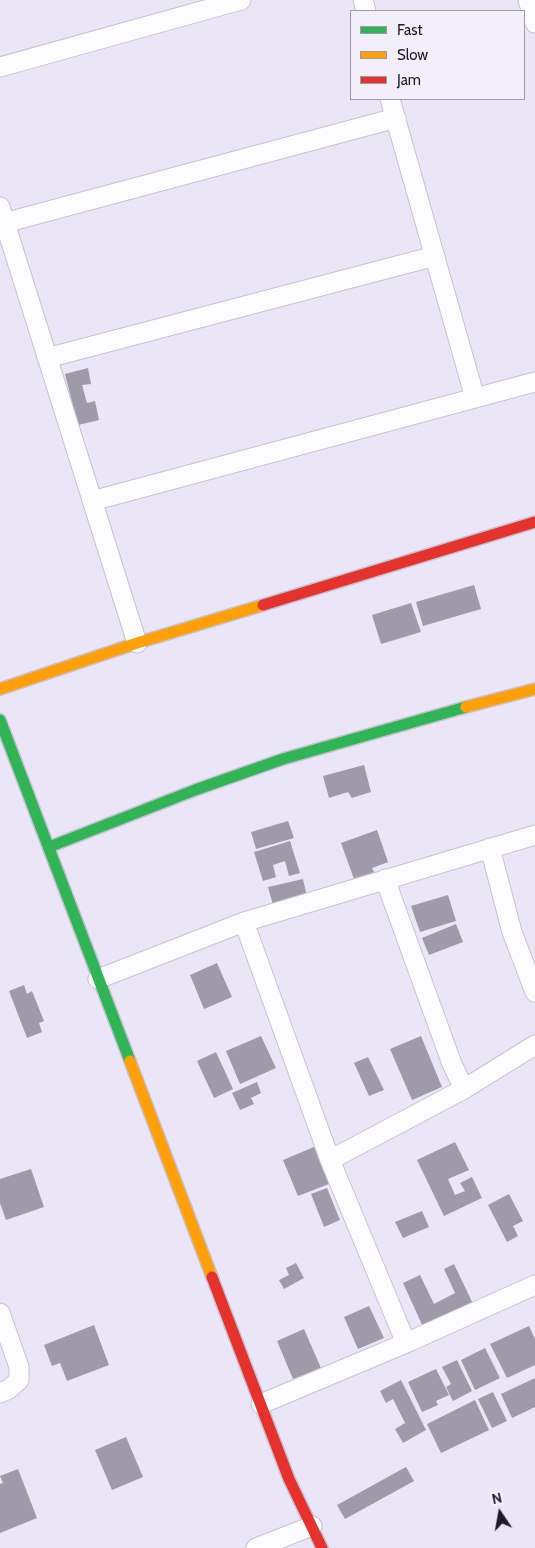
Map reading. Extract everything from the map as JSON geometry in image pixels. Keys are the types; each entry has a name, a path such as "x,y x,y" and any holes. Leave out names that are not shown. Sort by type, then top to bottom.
{"street":[{"path":"0,67 241,0"},
{"path":"528,0 535,23"},
{"path":"390,100 475,398"},
{"path":"137,643 2,215 396,118"},
{"path":"47,358 435,256"},
{"path":"92,501 535,382"},
{"path":"0,689 137,643 535,522"},
{"path":"49,847 199,788 284,759 535,689"},
{"path":"0,720 289,1479 322,1548"},
{"path":"98,979 244,922 535,836"},
{"path":"490,848 512,932 535,992"},
{"path":"385,879 452,1064 464,1089"},
{"path":"244,922 330,1160 406,1343"},
{"path":"330,1160 464,1089 535,1045"},
{"path":"261,1404 406,1343 535,1285"},
{"path":"0,1313 19,1367 19,1380 9,1389 0,1393"},
{"path":"256,1548 312,1526"}],"building":[{"path":"88,368 91,384 82,385 87,403 95,401 99,420 78,425 65,374"},
{"path":"474,585 481,609 423,626 416,602"},
{"path":"411,603 421,632 381,644 372,615"},
{"path":"364,765 371,792 352,798 348,792 329,798 323,776"},
{"path":"288,821 294,838 256,849 251,832"},
{"path":"377,830 388,862 372,868 374,872 354,879 341,843"},
{"path":"290,841 300,873 289,876 285,861 273,865 276,877 263,881 254,852"},
{"path":"303,879 307,897 273,905 268,887"},
{"path":"448,895 456,921 420,932 411,906"},
{"path":"456,924 463,942 429,955 422,938"},
{"path":"217,963 232,997 204,1009 190,975"},
{"path":"24,985 27,994 32,991 44,1021 39,1023 42,1032 27,1038 9,991"},
{"path":"261,1036 276,1068 240,1084 226,1051"},
{"path":"421,1036 442,1087 412,1100 390,1049"},
{"path":"216,1052 233,1089 214,1098 197,1061"},
{"path":"368,1057 384,1090 369,1096 354,1063"},
{"path":"257,1082 261,1093 251,1098 254,1104 240,1110 232,1093"},
{"path":"455,1142 469,1170 448,1179 455,1195 465,1191 460,1183 472,1177 482,1198 444,1216 417,1160"},
{"path":"314,1147 329,1184 298,1196 283,1160"},
{"path":"31,1169 44,1207 6,1220 0,1203 0,1179"},
{"path":"327,1188 340,1220 324,1227 311,1194"},
{"path":"509,1194 523,1221 513,1226 518,1236 507,1242 488,1205"},
{"path":"422,1211 429,1227 403,1238 395,1222"},
{"path":"296,1263 304,1278 284,1289 279,1280 289,1275 286,1268"},
{"path":"454,1264 474,1306 424,1329 403,1283 420,1275 434,1304 455,1293 444,1269"},
{"path":"369,1306 384,1338 358,1349 344,1317"},
{"path":"94,1325 109,1365 67,1381 60,1363 52,1366 44,1345"},
{"path":"529,1326 535,1339 535,1365 507,1378 490,1344"},
{"path":"304,1329 321,1368 293,1379 277,1341"},
{"path":"485,1348 500,1378 475,1390 461,1360"},
{"path":"457,1360 472,1391 453,1401 446,1387 451,1384 442,1367"},
{"path":"436,1369 449,1395 436,1401 438,1405 422,1412 408,1382"},
{"path":"535,1378 535,1407 512,1418 501,1394"},
{"path":"401,1380 426,1430 403,1443 395,1429 405,1423 393,1399 386,1403 380,1391"},
{"path":"493,1392 507,1421 492,1428 478,1399"},
{"path":"475,1400 489,1430 441,1453 427,1424"},
{"path":"126,1437 143,1477 112,1490 95,1450"},
{"path":"406,1467 414,1481 345,1519 337,1505"},
{"path":"18,1469 37,1518 0,1533 0,1484 3,1483 0,1476"}],"traffic: fast":[{"path":"49,847 195,790 283,759 466,707"},
{"path":"0,720 130,1061"}],"traffic: slow":[{"path":"0,689 137,643 263,605"},
{"path":"466,707 535,689"},
{"path":"130,1061 212,1277"}],"traffic: jam":[{"path":"263,605 535,522"},
{"path":"212,1277 289,1479 322,1548"}]}
